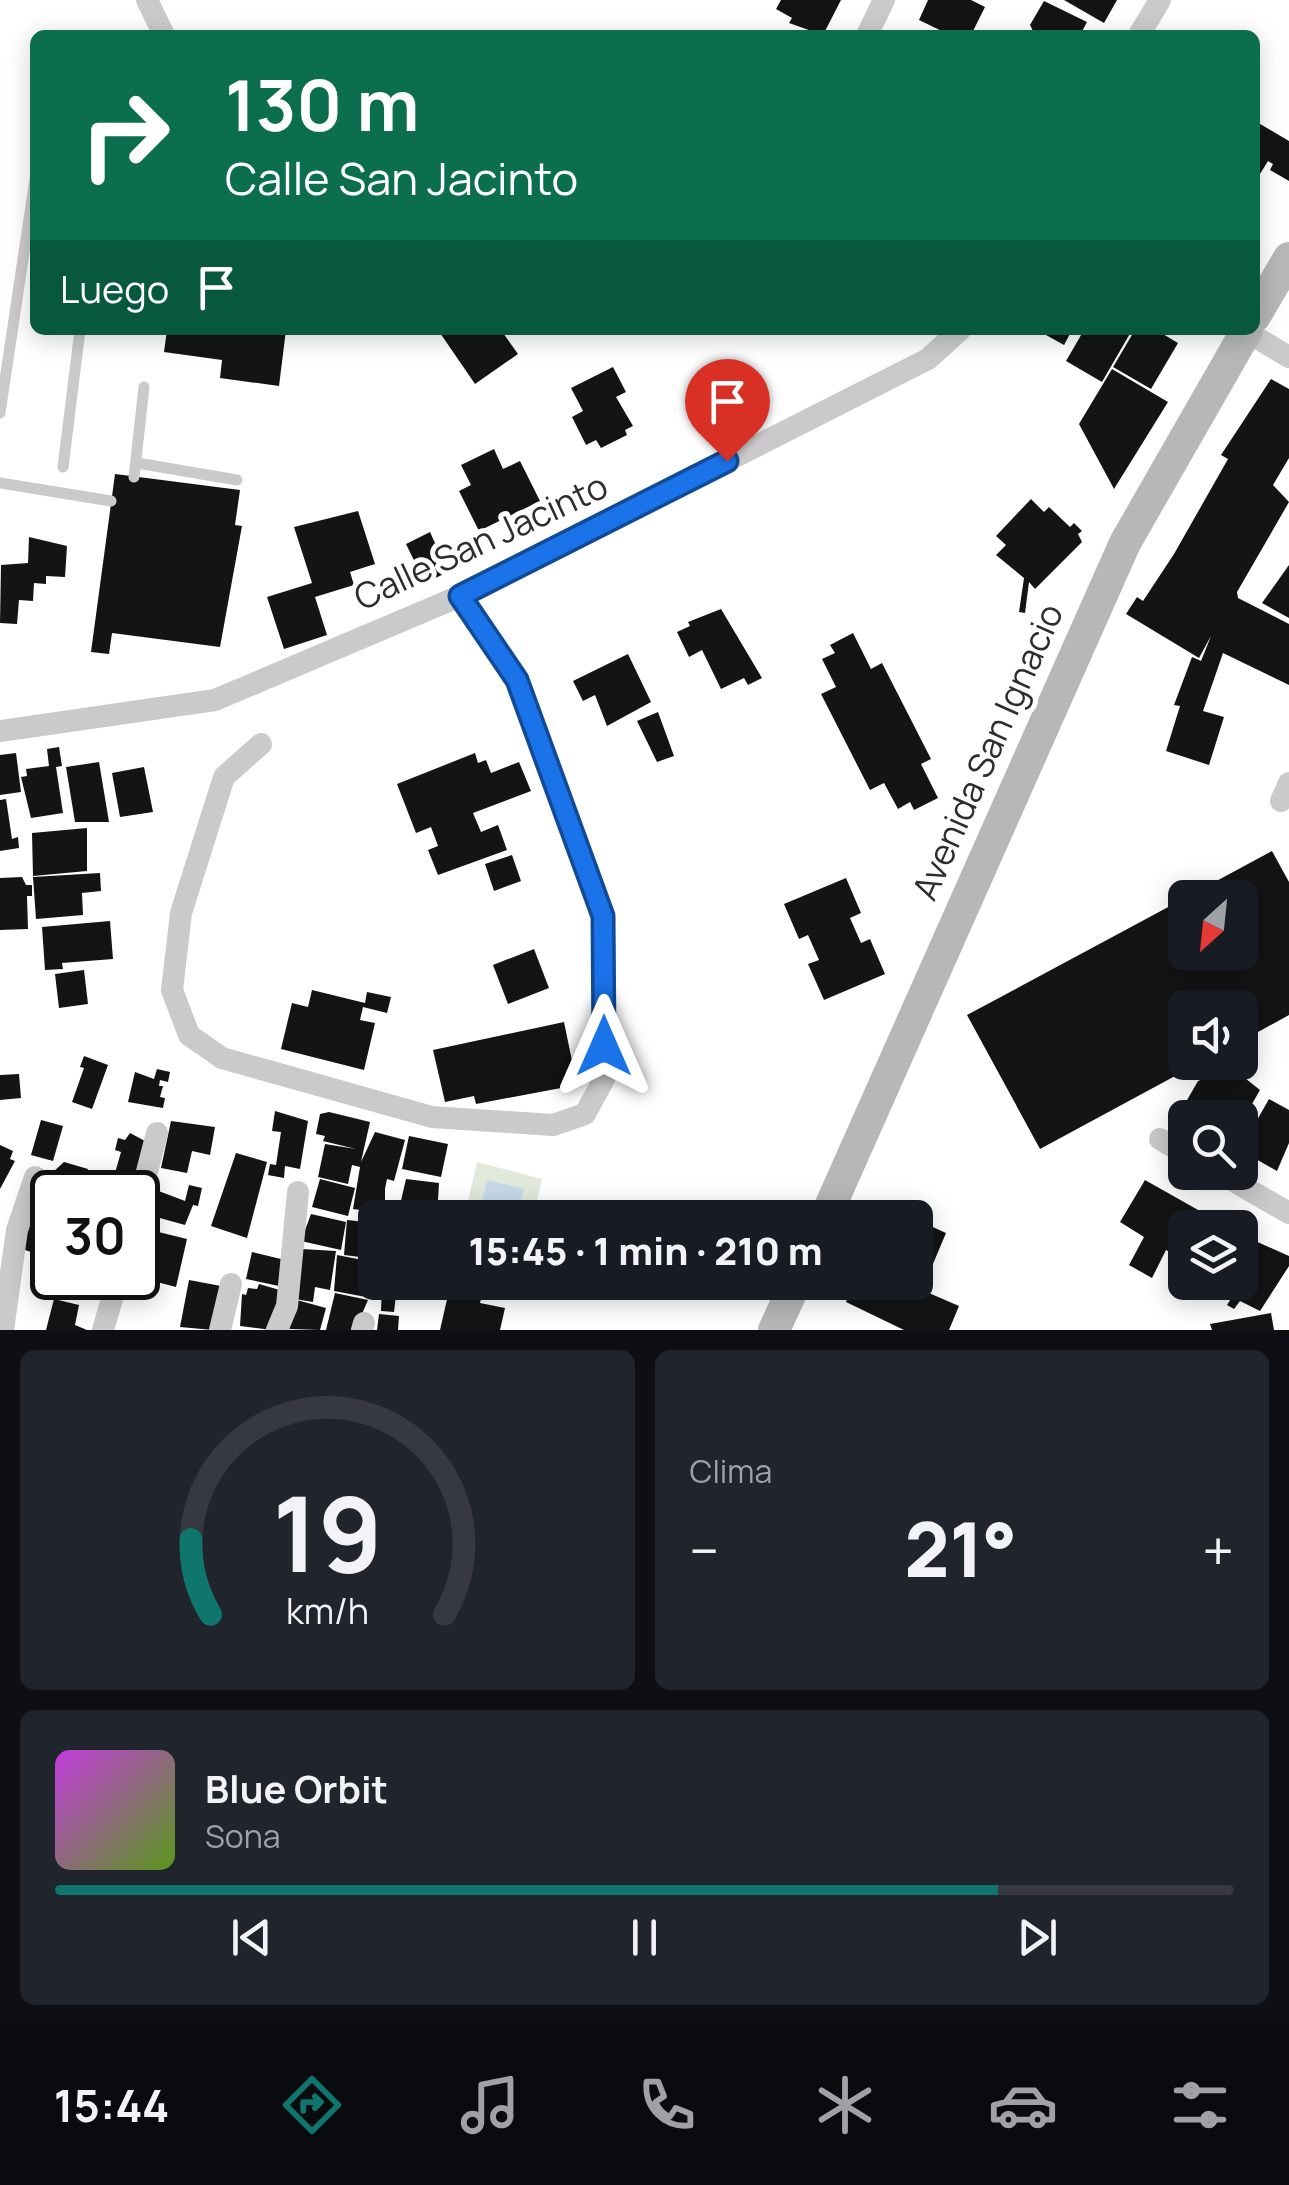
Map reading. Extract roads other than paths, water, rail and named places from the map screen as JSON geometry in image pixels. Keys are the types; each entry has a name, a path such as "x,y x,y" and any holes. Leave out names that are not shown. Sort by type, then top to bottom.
{"street":[{"path":"147,0 162,30"},
{"path":"869,30 884,0"},
{"path":"1142,30 1160,0"},
{"name":"Avenida San Ignacio","path":"1260,307 1289,258"},
{"name":"Calle San Jacinto","path":"0,731 215,700 460,596 928,359 954,335"},
{"name":"Avenida San Ignacio","path":"832,1200 1125,543 1243,335"},
{"path":"1259,335 1289,357"},
{"path":"261,744 224,777 181,913 172,990 189,1035 222,1058 432,1117 553,1125 585,1114 604,1079 603,916 517,680 460,596"},
{"path":"147,1170 157,1133"},
{"path":"1160,1139 1168,1144"},
{"path":"1248,1190 1289,1214"},
{"path":"277,1330 287,1306 298,1192"},
{"path":"4,1330 18,1230 30,1194"},
{"path":"220,1330 231,1284"},
{"path":"103,1330 112,1300"},
{"path":"774,1330 788,1300"}],"lane":[{"path":"0,412 30,212"},
{"path":"63,467 79,335"},
{"path":"134,477 144,387"},
{"path":"137,462 237,480"},
{"path":"0,483 111,501"}],"water":[{"path":"487,1180 524,1189 521,1200 482,1200"}]}
